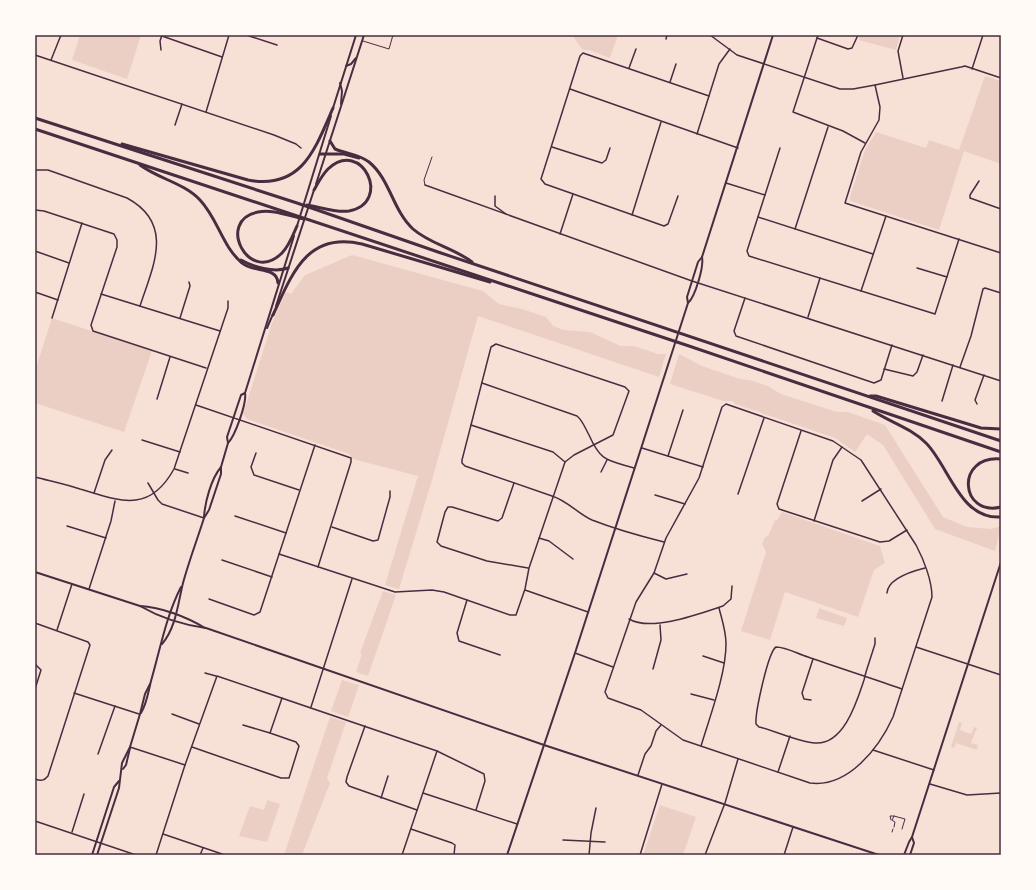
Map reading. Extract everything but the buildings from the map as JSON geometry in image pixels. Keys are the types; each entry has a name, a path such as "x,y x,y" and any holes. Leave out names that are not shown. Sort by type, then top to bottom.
{"highway":[{"path":"117,144 128,145 248,180 260,182 274,181 294,173 310,158 333,108"},
{"path":"35,118 297,203 473,264 1001,441"},
{"path":"35,129 689,346 1001,452"},
{"path":"330,141 335,149 356,154 378,172 399,211 413,229 440,245 464,256 473,264"},
{"path":"320,154 350,155 365,160"},
{"path":"297,203 343,211 353,210 367,200 371,185 369,176 363,167 357,163 347,161 335,164 328,170 314,190"},
{"path":"137,162 145,169 184,188 199,198 208,209 226,244 235,257 248,267 274,273 277,277 278,283"},
{"path":"297,226 284,250 268,261 259,261 250,258 244,253 238,243 240,225 246,218 254,213 269,212 317,222"},
{"path":"273,315 300,262 313,250 335,242 349,241 362,244 486,281 495,282"},
{"path":"235,257 258,267 283,270 288,268"},
{"path":"865,395 876,396 981,428 1001,429"},
{"path":"868,408 906,428 922,439 935,453 962,496 972,508 984,515 1000,517"},
{"path":"1001,459 990,459 978,464 973,468 968,481 971,497 976,503 986,508 1001,508"}],"main road":[{"path":"228,443 232,439 246,398 245,393 266,328 278,283 307,196 340,83 356,35"},
{"path":"266,328 269,325 273,315 303,226 364,35"},
{"path":"688,303 687,297 692,280 698,262 702,257 774,35"},
{"path":"346,66 351,64 357,57"},
{"path":"340,83 342,91 340,109"},
{"path":"507,855 588,612 688,303 691,300 704,264 702,257"},
{"path":"140,714 145,707 162,644 162,636 183,584 204,518 207,501 217,472 221,466 234,417 241,396 245,393"},
{"path":"204,518 209,510 221,474 221,466"},
{"path":"904,855 912,837 930,784 1001,562"},
{"path":"35,572 140,606 148,611 169,618 206,628 544,745 879,855"},
{"path":"162,644 167,638 181,599 183,584"},
{"path":"140,606 149,606 196,622 206,628"},
{"path":"97,855 119,788 119,781 125,754 130,746 140,714 141,704 150,684"},
{"path":"122,770 130,755 130,746"},
{"path":"92,855 114,787 119,781"},
{"path":"910,855 914,843 912,837"}],"street":[{"path":"51,60 61,35"},
{"path":"206,112 229,35"},
{"path":"246,35 277,45"},
{"path":"666,39 667,35"},
{"path":"710,35 737,55 840,89 854,89 961,67 1001,78"},
{"path":"818,35 793,112 866,143"},
{"path":"817,38 848,49 852,48 858,35"},
{"path":"903,35 898,51 904,79"},
{"path":"916,35 922,35"},
{"path":"972,69 983,35"},
{"path":"161,50 162,36 223,57"},
{"path":"697,134 719,64 730,49"},
{"path":"629,68 636,50"},
{"path":"678,196 666,226 545,184 542,180 580,56 583,53 709,96"},
{"path":"35,55 287,140 301,148"},
{"path":"670,82 676,64"},
{"path":"875,85 880,107 879,120 866,143 845,203 1001,253"},
{"path":"570,89 738,148"},
{"path":"175,125 182,104"},
{"path":"632,215 661,122"},
{"path":"795,229 828,126"},
{"path":"552,147 602,163 606,160 610,148"},
{"path":"780,148 758,217 748,255 935,314 959,239"},
{"path":"35,170 48,170 127,198 139,205 149,216 157,234 158,249 140,306"},
{"path":"979,181 970,195 970,198 1001,209"},
{"path":"726,183 765,195"},
{"path":"425,185 692,280 1001,381"},
{"path":"560,234 573,194"},
{"path":"495,196 496,206 510,216"},
{"path":"35,210 44,211 114,234 117,240 117,247 109,274 100,293 91,325 93,331 207,369"},
{"path":"861,291 886,216"},
{"path":"758,217 873,254"},
{"path":"52,318 82,223"},
{"path":"35,251 69,263"},
{"path":"917,268 947,277"},
{"path":"808,318 820,278"},
{"path":"180,318 190,286 189,282"},
{"path":"960,367 971,336 983,289 985,288 1001,293"},
{"path":"35,292 58,300"},
{"path":"100,293 220,331"},
{"path":"745,298 734,331 736,337 875,384 880,381 892,345"},
{"path":"35,477 116,500 138,499 153,493 165,484 174,469 180,452 220,331 228,301"},
{"path":"279,554 395,592 432,590 510,615 516,615 524,590 528,568 552,496 565,462 574,455 613,435 629,393 626,387 498,344 494,344 491,347 462,464 552,496 565,501 592,520 664,542"},
{"path":"884,369 913,376 917,372 923,355"},
{"path":"157,400 170,357"},
{"path":"942,401 953,365"},
{"path":"977,404 975,400 984,375"},
{"path":"482,383 577,416 583,422 598,453 607,460 634,468"},
{"path":"726,404 801,430 833,441 866,464 918,549 932,591 932,598 891,722 873,750 861,764 828,784 810,783 683,740 641,710 608,698 605,695 629,619 636,602 654,573 664,542 699,478 722,407 726,404"},
{"path":"196,405 348,456 351,459 332,527 318,568"},
{"path":"668,456 682,410"},
{"path":"738,494 764,418"},
{"path":"471,425 553,452 565,462"},
{"path":"801,430 777,505 781,510 880,542 889,541 907,530"},
{"path":"142,440 180,452"},
{"path":"210,599 254,616 260,612 315,445"},
{"path":"814,521 833,460 842,447"},
{"path":"641,448 703,467"},
{"path":"94,493 105,460 112,450"},
{"path":"256,453 251,467 254,475 299,490"},
{"path":"601,472 607,460"},
{"path":"174,469 188,473"},
{"path":"148,483 160,502 166,506 204,518"},
{"path":"514,483 501,520 497,522 449,507 445,512 437,542 440,546 487,561 528,568"},
{"path":"862,501 881,489"},
{"path":"332,527 374,541 378,540 390,497 390,491"},
{"path":"655,495 685,504"},
{"path":"89,589 106,538 116,500"},
{"path":"235,516 286,533"},
{"path":"67,526 106,538"},
{"path":"539,538 549,541 573,559"},
{"path":"222,560 272,577"},
{"path":"888,593 890,585 901,577 925,568"},
{"path":"654,573 666,579 687,574"},
{"path":"310,707 324,669 352,579"},
{"path":"56,630 72,584"},
{"path":"629,619 643,624 660,624 719,608 731,600 732,586"},
{"path":"524,590 588,612"},
{"path":"467,600 457,632 459,641 500,655"},
{"path":"701,746 724,663 726,632 719,608"},
{"path":"35,623 88,642 90,645 48,776 46,780 42,781 35,779"},
{"path":"653,670 661,640 660,624"},
{"path":"875,638 875,644 865,676 854,709 835,736 827,741 813,743 759,727 756,724 767,666 772,650 776,647 865,676 902,689"},
{"path":"916,647 1001,675"},
{"path":"574,653 613,667"},
{"path":"703,656 724,663"},
{"path":"811,700 804,699 802,692 814,659"},
{"path":"35,664 41,670 35,689"},
{"path":"205,673 310,707 437,751 484,774 485,781 476,810"},
{"path":"156,855 185,765 217,676"},
{"path":"74,693 140,714"},
{"path":"691,694 714,700"},
{"path":"270,733 282,698"},
{"path":"98,754 115,706"},
{"path":"172,714 199,724"},
{"path":"192,746 286,779 290,775 299,746 296,742 243,725"},
{"path":"638,776 645,754 651,746 656,731 661,725"},
{"path":"366,726 346,782 353,788 417,810"},
{"path":"778,772 790,736"},
{"path":"130,746 185,765"},
{"path":"873,750 934,770"},
{"path":"402,855 437,751"},
{"path":"705,855 724,804 738,759"},
{"path":"381,798 388,776"},
{"path":"640,855 662,784"},
{"path":"930,784 967,795 1001,793"},
{"path":"423,793 517,824"},
{"path":"72,832 84,794"},
{"path":"589,855 596,808"},
{"path":"35,820 136,855"},
{"path":"784,855 793,827"},
{"path":"411,829 452,843 455,845 454,855"},
{"path":"163,834 225,855"},
{"path":"562,840 604,842"},
{"path":"200,855 203,848"}],"lane":[{"path":"362,41 389,49 393,35"},
{"path":"425,185 424,180 432,157"},
{"path":"894,827 895,822 892,820 894,816 905,819 902,829"}],"shaded area":[{"path":"80,35 141,35 127,79 72,60"},
{"path":"572,35 618,35 610,58 589,50 583,50"},
{"path":"860,35 900,35 896,50 859,40"},
{"path":"985,76 1001,81 1001,164 964,151 939,230 850,201 865,150 876,132 926,148 929,140 959,150"},
{"path":"352,255 483,291 499,304 522,309 546,317 553,326 564,330 590,332 621,346 634,346 658,354 666,354 659,377 478,316 432,480 399,589 385,585 418,476 353,459 349,454 247,419 243,414 272,323 286,292 291,294 305,275"},
{"path":"52,318 152,351 124,432 35,403 35,371"},
{"path":"679,354 702,366 740,379 750,380 768,386 781,394 837,412 848,412 885,425 943,517 967,527 991,529 1001,526 995,551 935,529 883,445 867,434 855,452 835,438 735,404 732,401 723,401 670,384"},
{"path":"782,512 880,546 885,563 874,570 858,617 785,592 770,640 741,631 766,552 762,543 765,537 768,536 775,520 777,520"},
{"path":"383,591 396,595 368,676 356,672 362,654 360,653"},
{"path":"819,608 847,618 844,626 816,618"},
{"path":"342,680 359,685 348,717 331,711"},
{"path":"330,717 346,722 327,778 330,783 302,855 284,855"},
{"path":"959,722 962,723 960,730 971,734 974,727 977,728 971,743 978,745 977,750 956,743 954,748 951,747"},
{"path":"267,800 280,804 267,842 239,836 250,806 264,810"},
{"path":"660,805 696,817 683,855 643,855"}]}
